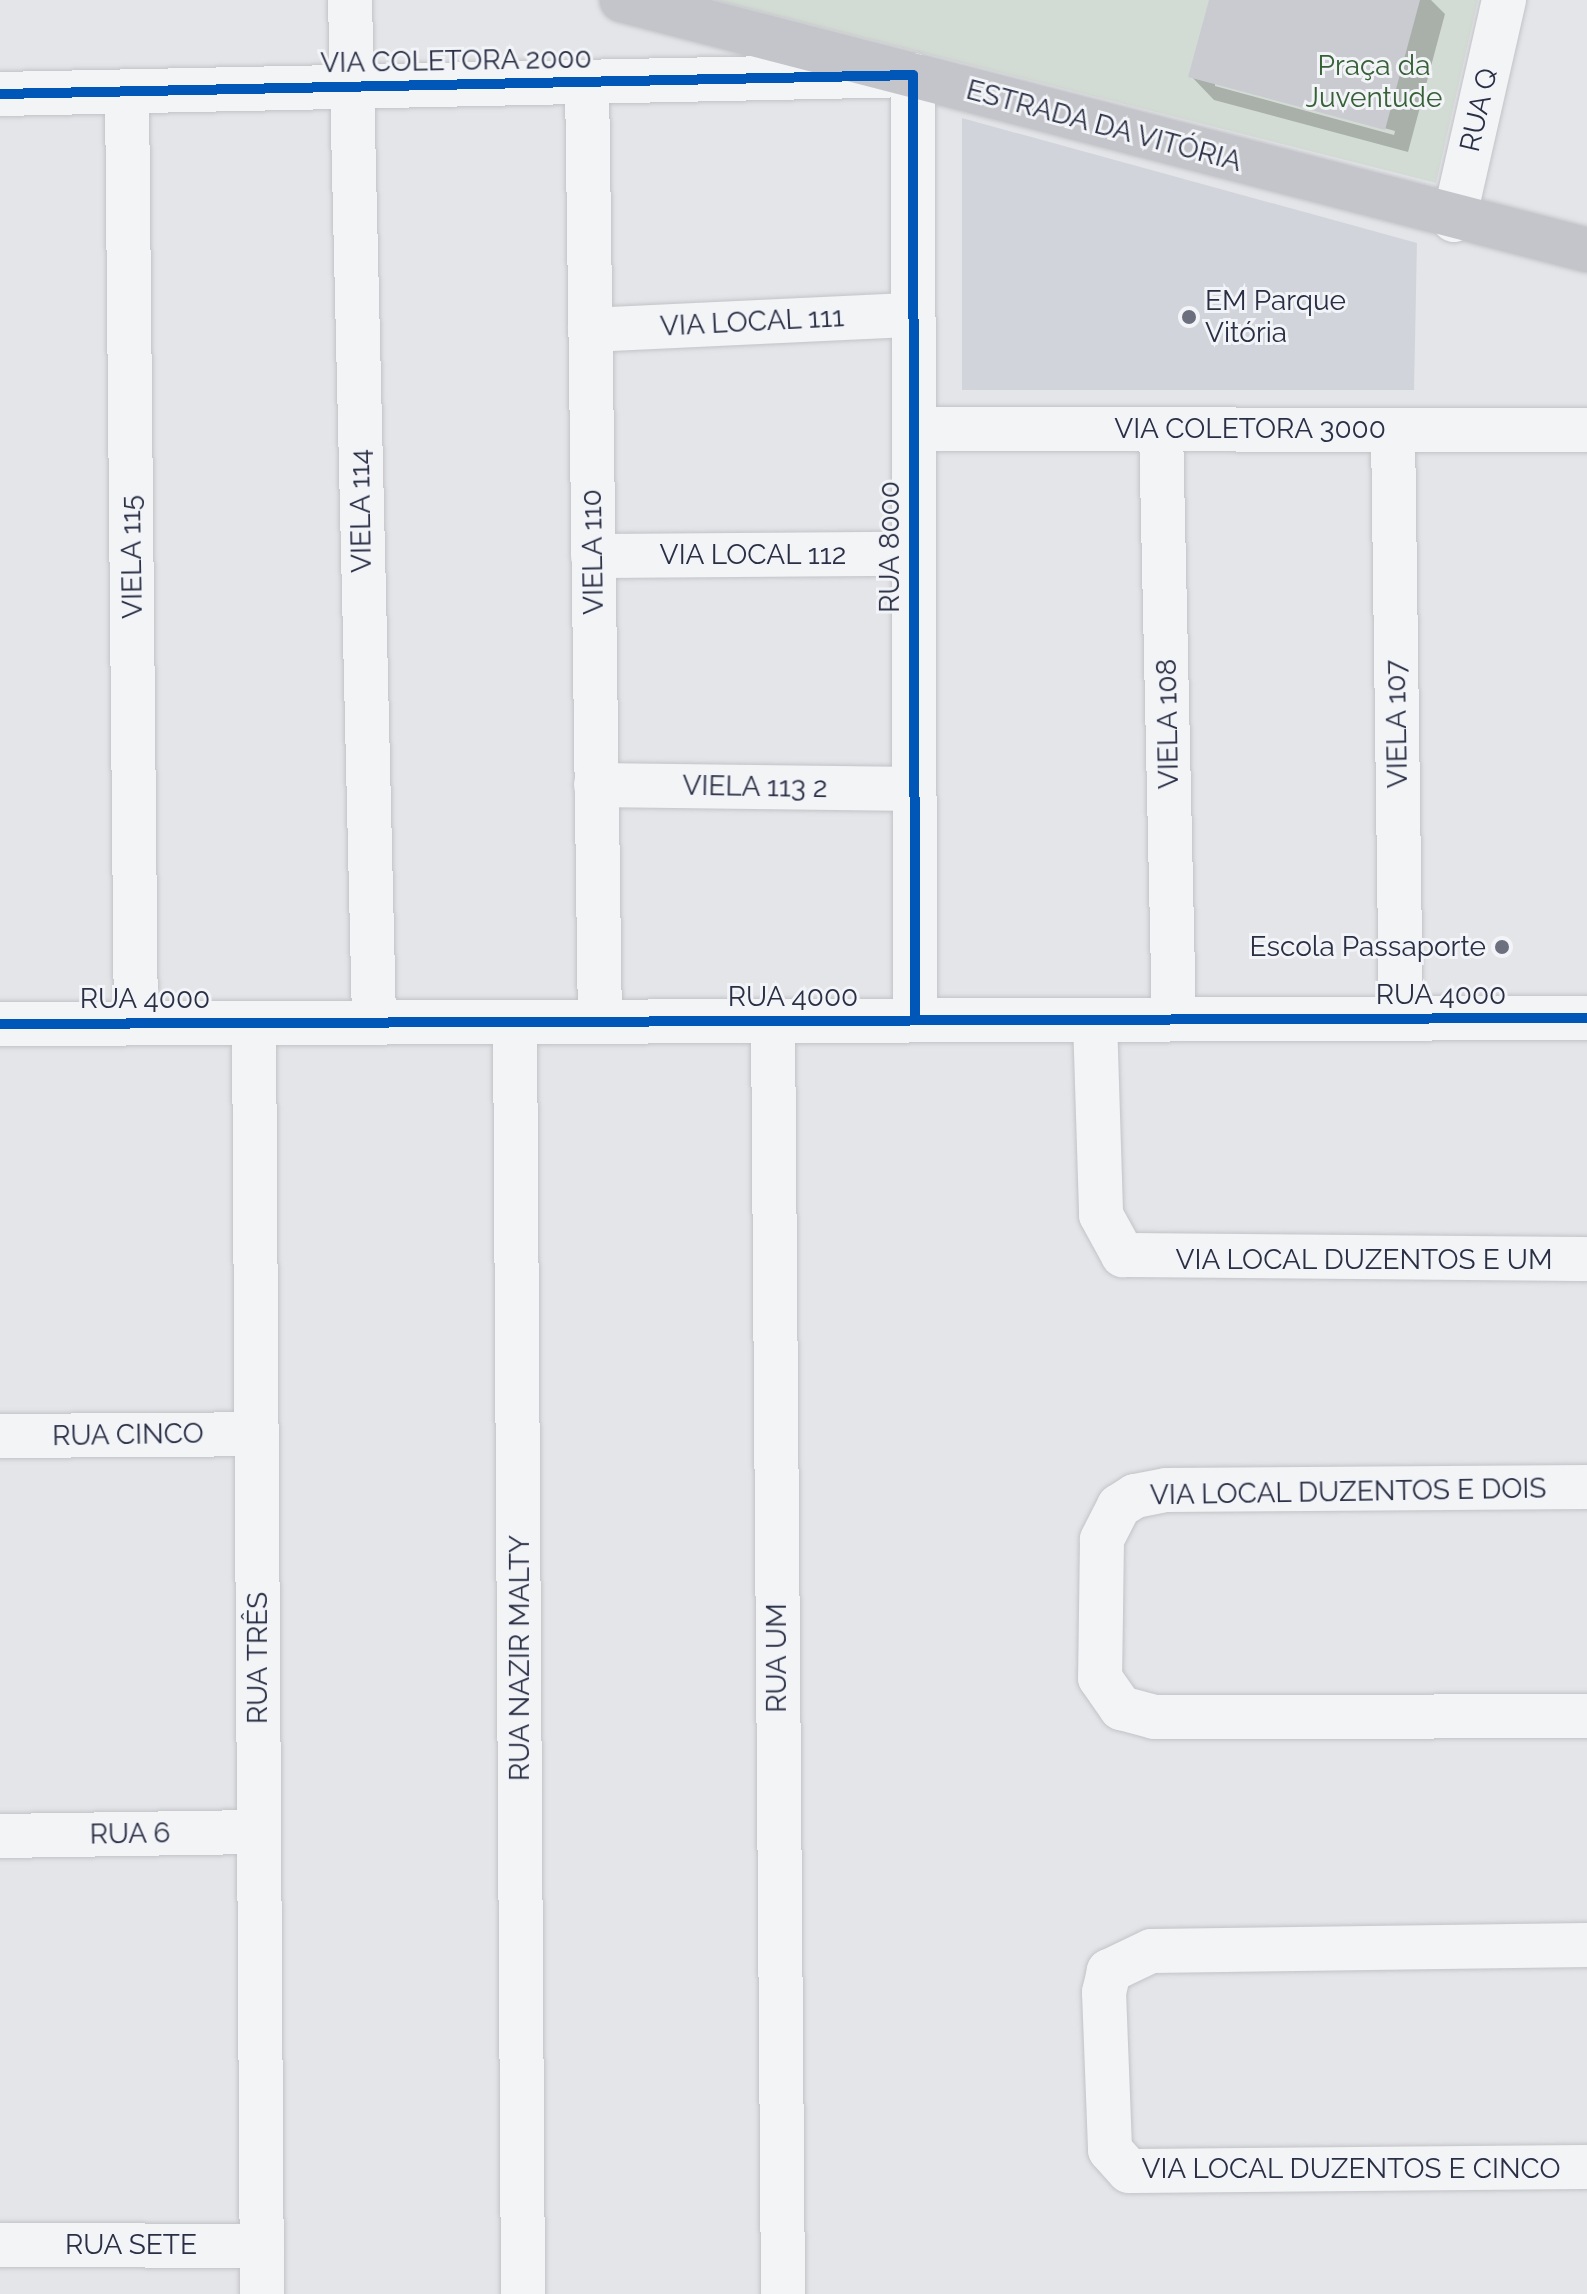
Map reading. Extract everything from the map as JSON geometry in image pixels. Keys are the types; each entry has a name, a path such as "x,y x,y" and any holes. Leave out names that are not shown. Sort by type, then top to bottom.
{"main road":[{"name":"ESTRADA DA VITÓRIA","path":"622,0 1454,220 1587,250"}],"street":[{"name":"VIELA 114","path":"350,0 374,1022"},
{"name":"RUA Q","path":"1454,220 1504,0"},
{"name":"VIA COLETORA 2000","path":"0,94 913,75"},
{"name":"RUA 8000","path":"913,75 915,1020"},
{"name":"VIELA 110","path":"587,82 600,1022"},
{"name":"VIELA 115","path":"127,92 136,1023"},
{"name":"VIA LOCAL 111","path":"590,330 913,315"},
{"name":"VIA COLETORA 3000","path":"914,429 1587,430"},
{"name":"VIELA 108","path":"1161,429 1174,1019"},
{"name":"VIELA 107","path":"1393,430 1401,1019"},
{"name":"VIA LOCAL 112","path":"593,556 913,554"},
{"name":"VIELA 113 2","path":"596,785 914,789"},
{"name":"RUA 4000","path":"0,1024 1587,1018"},
{"name":"VIA LOCAL DUZENTOS E UM","path":"1095,1020 1101,1215 1117,1248 1141,1260 1587,1259"},
{"name":"RUA UM","path":"773,1021 783,2294"},
{"name":"RUA NAZIR MALTY","path":"515,1022 523,2294"},
{"name":"RUA TRÊS","path":"254,1023 262,2294"},
{"name":"RUA CINCO","path":"0,1436 257,1434"},
{"name":"VIA LOCAL DUZENTOS E DOIS","path":"1587,1487 1166,1490 1135,1496 1119,1506 1102,1540 1100,1678 1121,1708 1154,1717 1587,1716"},
{"name":"RUA 6","path":"0,1836 259,1832"},
{"name":"VIA LOCAL DUZENTOS E CINCO","path":"1587,1945 1151,1951 1126,1957 1109,1971 1104,1992 1110,2150 1117,2162 1150,2175 1587,2167"},
{"name":"RUA SETE","path":"0,2245 262,2246"}],"shaded area":[{"name":"EM Parque Vitória","path":"962,118 1417,243 1414,390 962,390"}],"green space":[{"name":"Praça da Juventude","path":"714,0 1478,0 1436,183"}],"building":[{"path":"1209,0 1420,0 1385,130 1188,77"}],"cycle path":[{"path":"0,94 913,75 915,1020"},
{"path":"0,1024 1587,1018"}],"place":[{"name":"EM Parque Vitória","path":"1189,317"},
{"name":"Escola Passaporte","path":"1502,947"}]}
